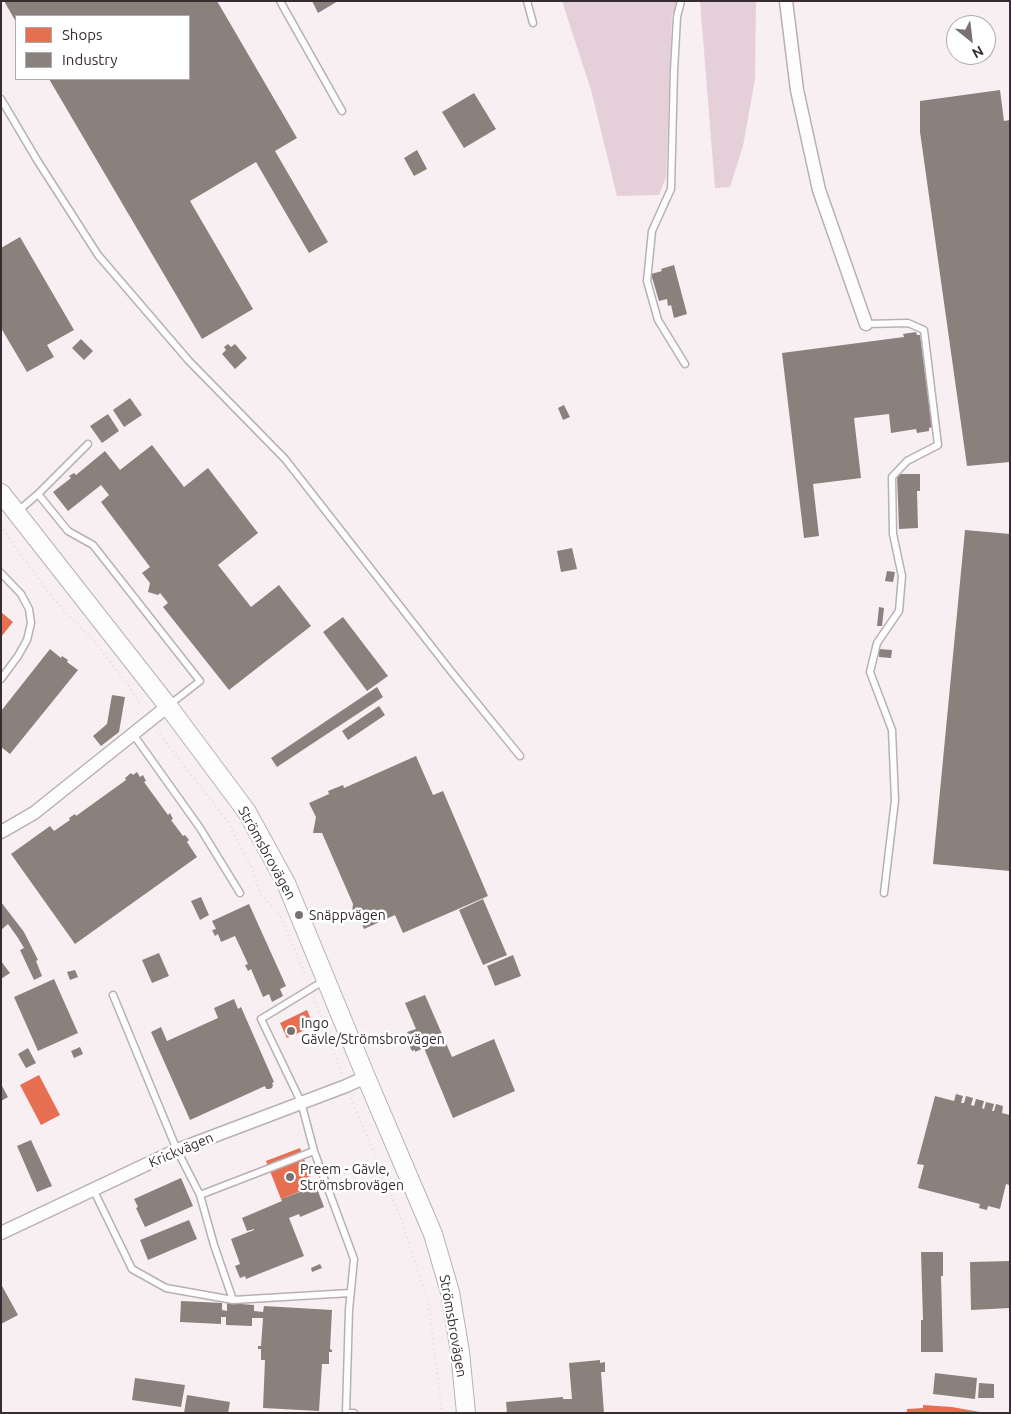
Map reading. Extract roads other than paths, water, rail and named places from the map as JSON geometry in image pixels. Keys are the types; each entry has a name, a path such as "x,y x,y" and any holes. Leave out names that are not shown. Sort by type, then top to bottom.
{"main road":[{"name":"Strömsbrovägen","path":"1,493 168,706 247,812 286,883 318,984 366,1077 433,1234 450,1292 460,1352 466,1413"}],"street":[{"path":"786,1 798,90 819,190 866,324"},
{"path":"1,832 34,813 168,706"},
{"name":"Krickvägen","path":"1,1233 177,1150 366,1077"}],"lane":[{"path":"280,1 342,111"},
{"path":"527,1 533,23"},
{"path":"680,1 677,17 674,71 671,189 652,231 647,281 658,320 685,364"},
{"path":"1,99 37,160 98,255 189,361 285,460 520,756"},
{"path":"866,324 908,323 924,330 938,445 907,461 892,476 893,534 902,576 899,611 877,643 870,672 892,730 895,800 884,892"},
{"path":"17,512 38,494 88,444"},
{"path":"38,494 68,531 93,544 200,681 168,706"},
{"path":"1,573 21,594 29,609 31,623 27,640 1,679"},
{"path":"133,734 200,828 240,893"},
{"path":"318,984 262,1019 301,1102 314,1151 354,1259 349,1310 346,1413 354,1413"},
{"path":"113,995 177,1150 200,1195 214,1246 233,1300"},
{"path":"200,1195 314,1151"},
{"path":"93,1189 132,1269 166,1288 233,1300 350,1293"}],"place":[{"name":"Snäppvägen","path":"299,915"},
{"name":"Ingo Gävle/Strömsbrovägen","path":"291,1031"},
{"name":"Preem - Gävle, Strömsbrovägen","path":"290,1177"}]}
